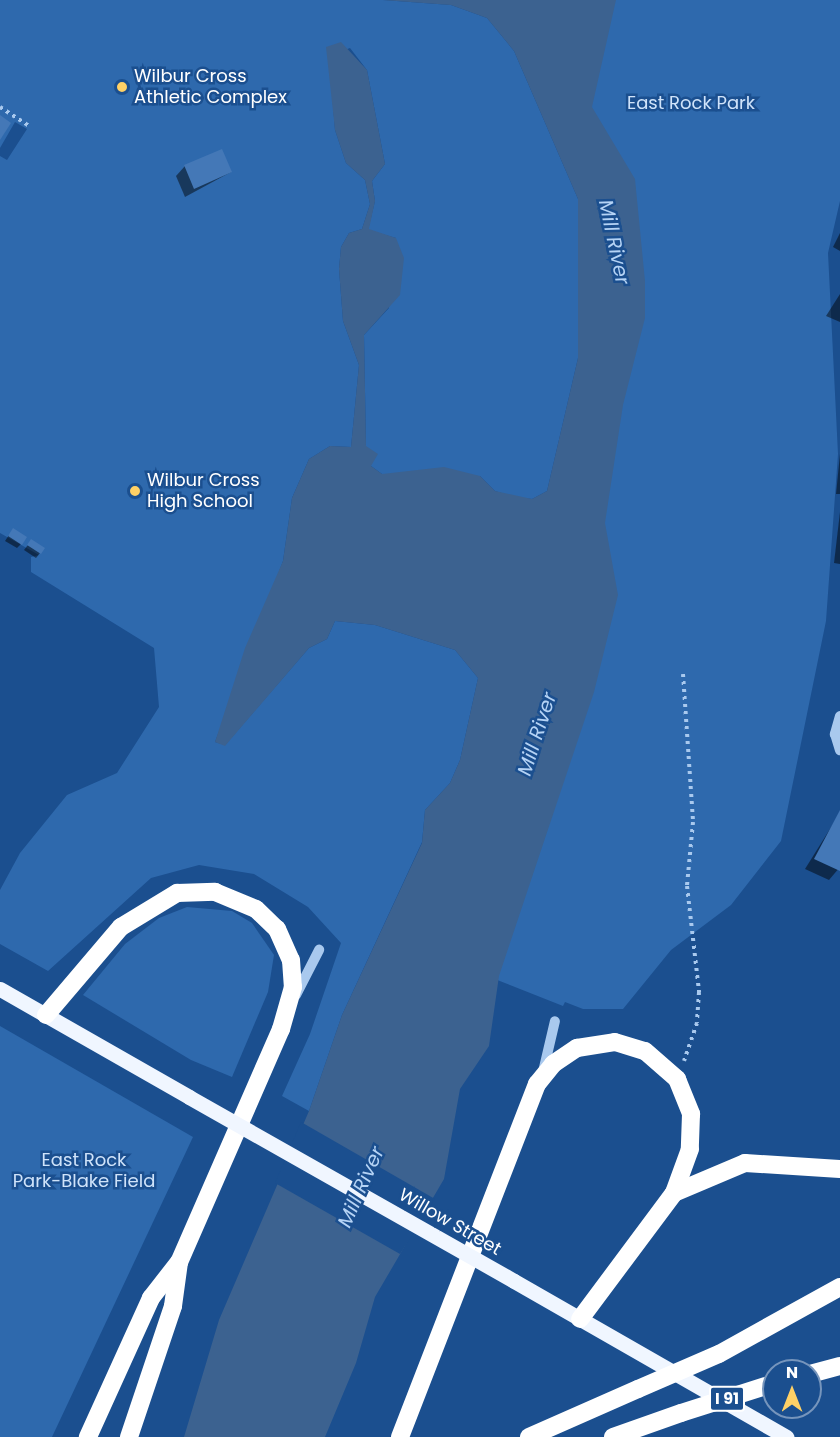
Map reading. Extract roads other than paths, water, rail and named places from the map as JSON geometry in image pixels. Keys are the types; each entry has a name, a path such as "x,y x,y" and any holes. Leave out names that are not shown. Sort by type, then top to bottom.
{"highway":[{"path":"46,1015 134,916 192,891 241,901 277,929 291,960 289,1006 179,1263 173,1306 129,1437"},
{"path":"400,1437 543,1075 577,1048 615,1042 645,1051 677,1078 688,1101 692,1131 689,1156 674,1193 580,1319"},
{"path":"674,1193 745,1163 840,1169"},
{"path":"88,1437 151,1298 179,1263"},
{"path":"529,1437 719,1354 840,1287"},
{"path":"822,1371 840,1366"},
{"name":"I 91","path":"613,1437 762,1387"}],"main road":[{"name":"Willow Street","path":"0,989 786,1437"}],"street":[{"path":"839,748 840,716"},
{"path":"289,1006 319,950"},
{"path":"543,1075 555,1021"}],"water":[{"name":"Mill River","path":"383,0 616,0 592,107 635,179 645,281 645,318 623,405 605,523 618,595 594,692 499,976 489,1046 460,1089 444,1179 375,1297 356,1363 325,1437 184,1437 219,1320 309,1111 342,1015 422,843 425,810 450,783 460,760 478,678 455,650 375,625 335,621 327,639 309,648 225,746 215,742 245,648 283,561 292,498 309,459 330,446 351,447 359,365 343,321 339,269 341,247 349,233 362,229 370,204 365,180 346,163 335,130 326,47 341,42 367,70 385,164 372,181 375,201 369,229 396,238 404,258 400,295 364,335 366,446 378,454 371,466 382,474 444,467 480,476 495,491 532,499 547,491 578,358 578,199 514,51 487,18 451,5"}],"place":[{"name":"Wilbur Cross Athletic Complex","path":"122,87"},
{"name":"Wilbur Cross High School","path":"135,491"}],"park label":[{"name":"East Rock Park","path":"691,103"},
{"name":"East Rock Park-Blake Field","path":"84,1171"}]}
